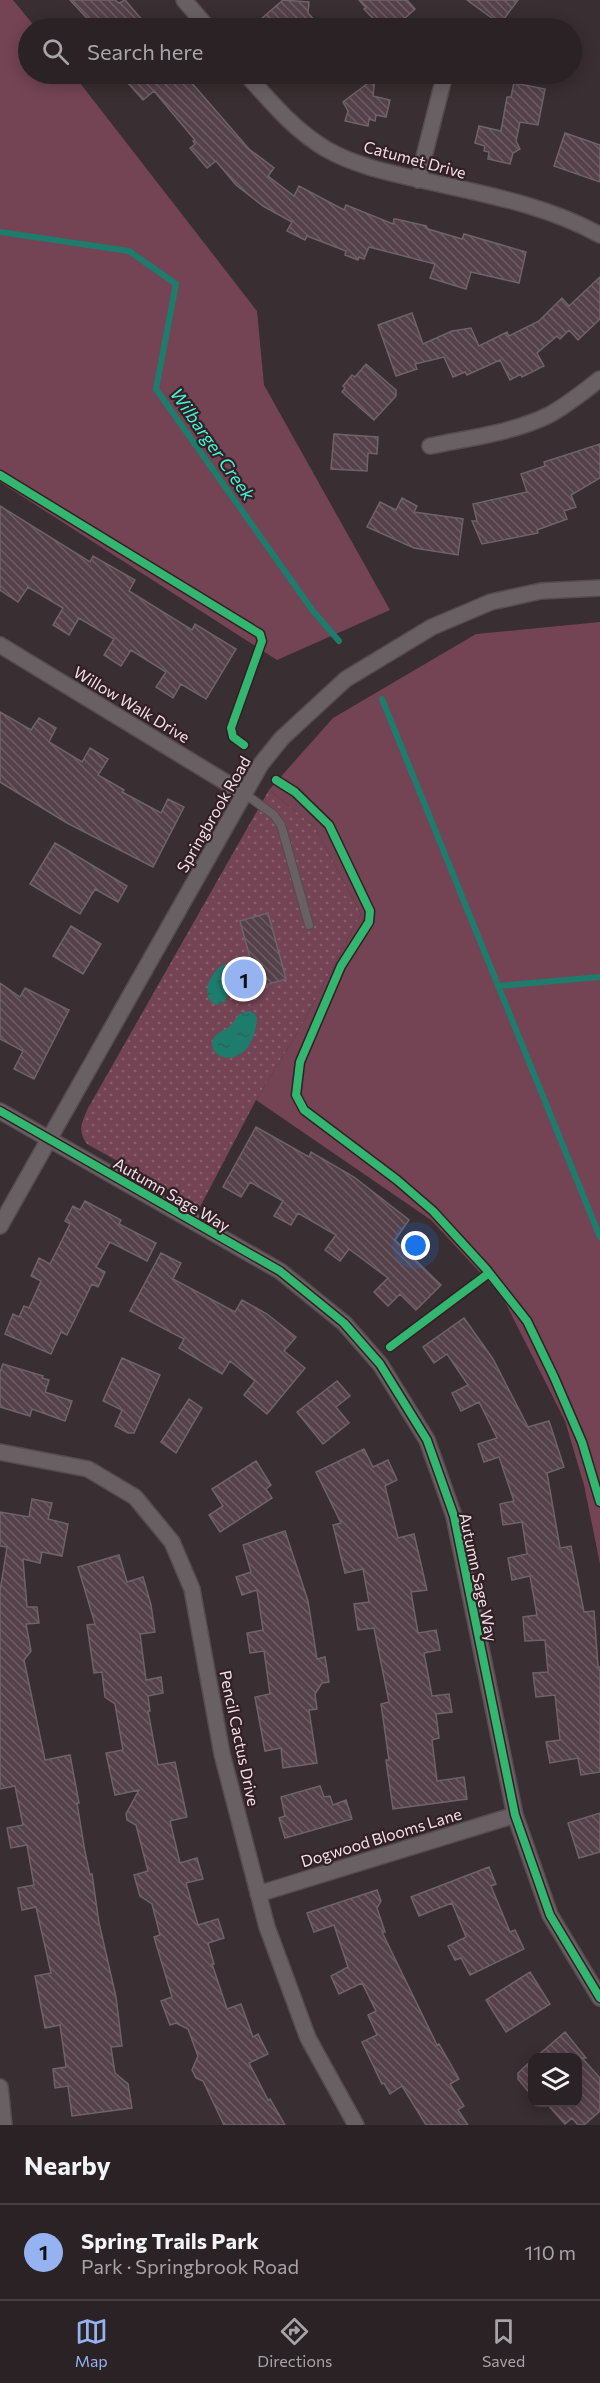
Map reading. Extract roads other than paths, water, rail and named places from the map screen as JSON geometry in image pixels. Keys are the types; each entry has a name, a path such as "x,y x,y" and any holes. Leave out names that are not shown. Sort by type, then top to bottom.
{"street":[{"path":"184,0 199,18"},
{"name":"Catumet Drive","path":"255,84 293,126 327,149 381,171 540,210 583,225 600,235"},
{"path":"418,180 442,84"},
{"path":"430,446 481,436 546,416 570,403 600,379"},
{"name":"Springbrook Road","path":"0,1226 261,764 282,738 346,679 432,627 491,602 541,591 600,588"},
{"name":"Willow Walk Drive","path":"0,645 244,794"},
{"name":"Autumn Sage Way","path":"0,1111 280,1271 344,1323 380,1364 427,1440 454,1516 515,1815 550,1915 600,1998"},
{"name":"Pencil Cactus Drive","path":"0,1452 88,1469 135,1497 172,1542 192,1589 222,1754 267,1927 308,2038 356,2125"},
{"name":"Dogwood Blooms Lane","path":"258,1894 515,1815"},
{"path":"0,2087 4,2125"}],"lane":[{"path":"244,794 274,815 281,825 309,925"}],"water":[{"path":"225,964 232,964 237,968 239,980 228,991 225,1002 216,1005 208,996 208,983 215,972"},
{"path":"249,1011 257,1018 253,1036 246,1049 229,1058 215,1052 212,1046 215,1036 229,1027 241,1013"}],"waterway":[{"name":"Wilbarger Creek","path":"0,232 129,251 176,284 156,389 313,611 339,641"},
{"path":"382,699 600,1237"},
{"path":"498,986 600,977"}],"place":[{"name":"Spring Trails Park","path":"244,979"}]}
